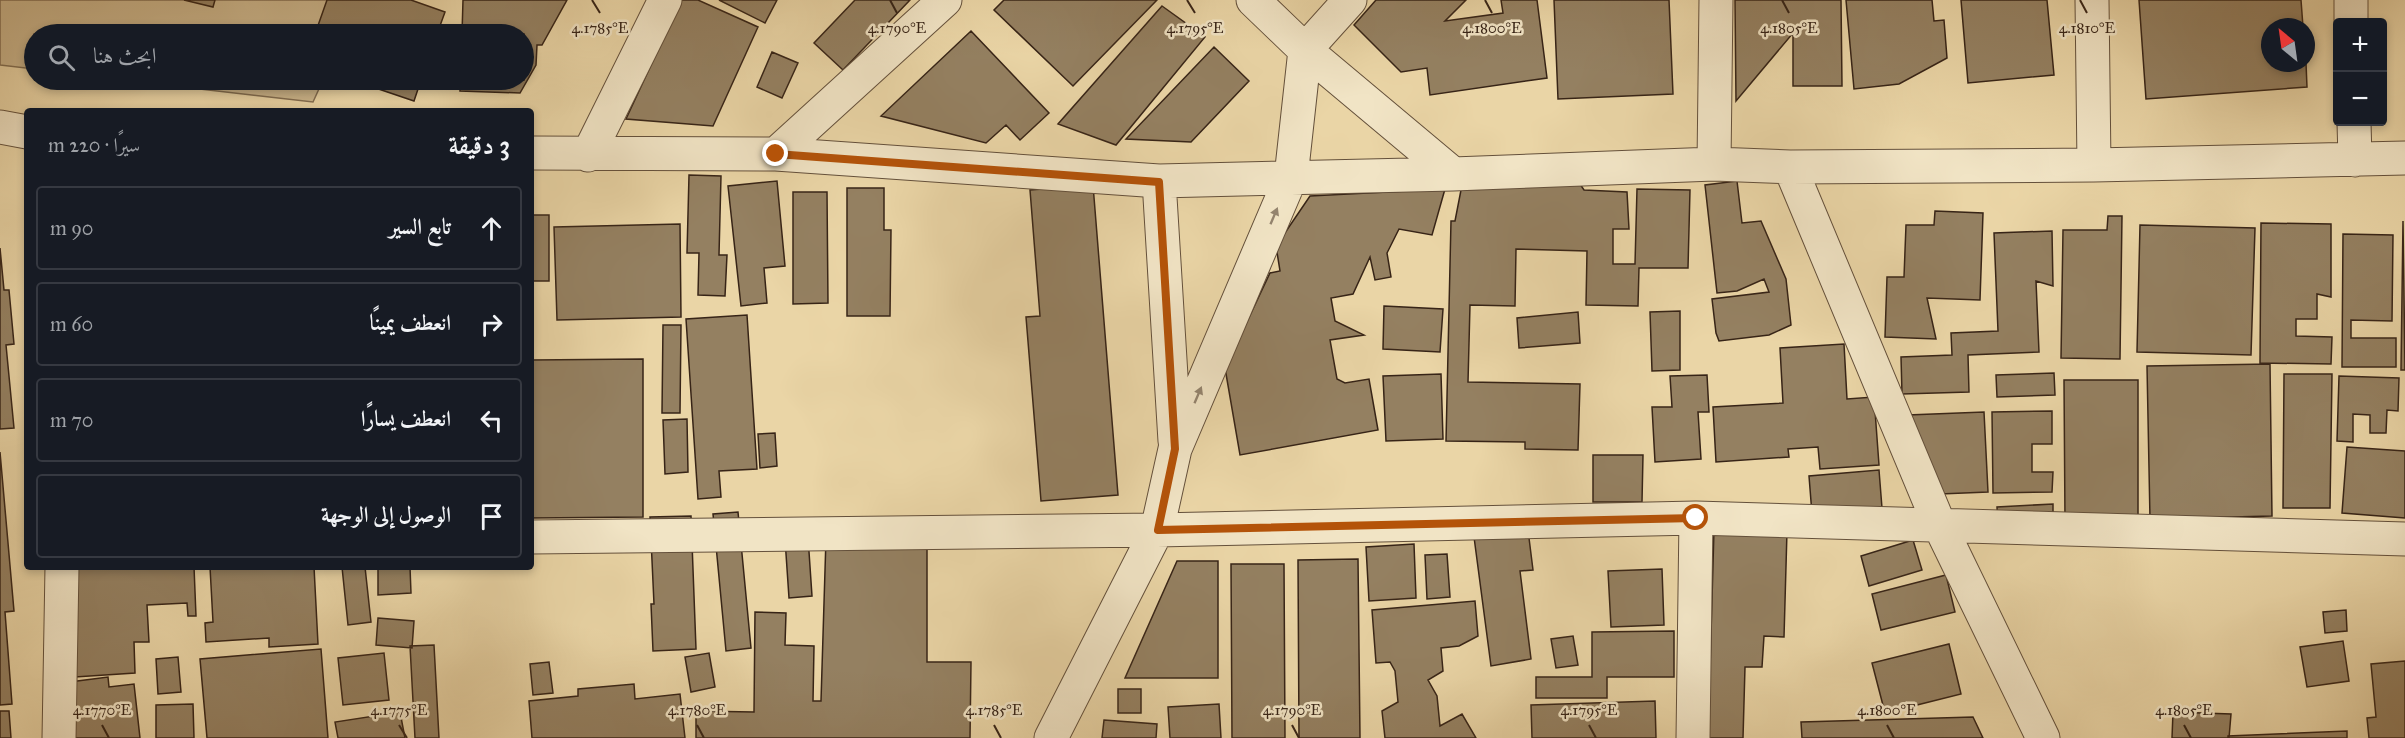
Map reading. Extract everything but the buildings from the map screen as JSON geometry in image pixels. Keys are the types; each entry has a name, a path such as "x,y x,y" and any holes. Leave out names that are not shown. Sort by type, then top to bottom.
{"street":[{"path":"588,155 665,0"},
{"path":"776,154 945,0"},
{"path":"1253,0 1305,50 1453,174"},
{"path":"1051,738 1158,530 1175,449 1291,177 1305,50 1350,0"},
{"path":"1714,164 1716,0"},
{"path":"2092,0 2094,165"},
{"path":"2351,0 2351,18"},
{"path":"2354,126 2355,160"},
{"path":"0,127 24,131"},
{"path":"534,153 776,154 1159,182 1714,164 1790,167 2094,165 2405,158"},
{"path":"1790,167 1939,525 2043,738"},
{"path":"1159,182 1175,449"},
{"path":"1693,738 1696,518"},
{"path":"534,537 1158,530 1696,518 2405,539"},
{"path":"59,738 62,570"}],"shaded area":[{"path":"0,0 357,0 346,24 24,24 24,68 0,65"},
{"path":"209,90 318,90 313,102"}],"route":[{"path":"776,154 1159,182 1175,449 1158,530 1696,518"}]}
